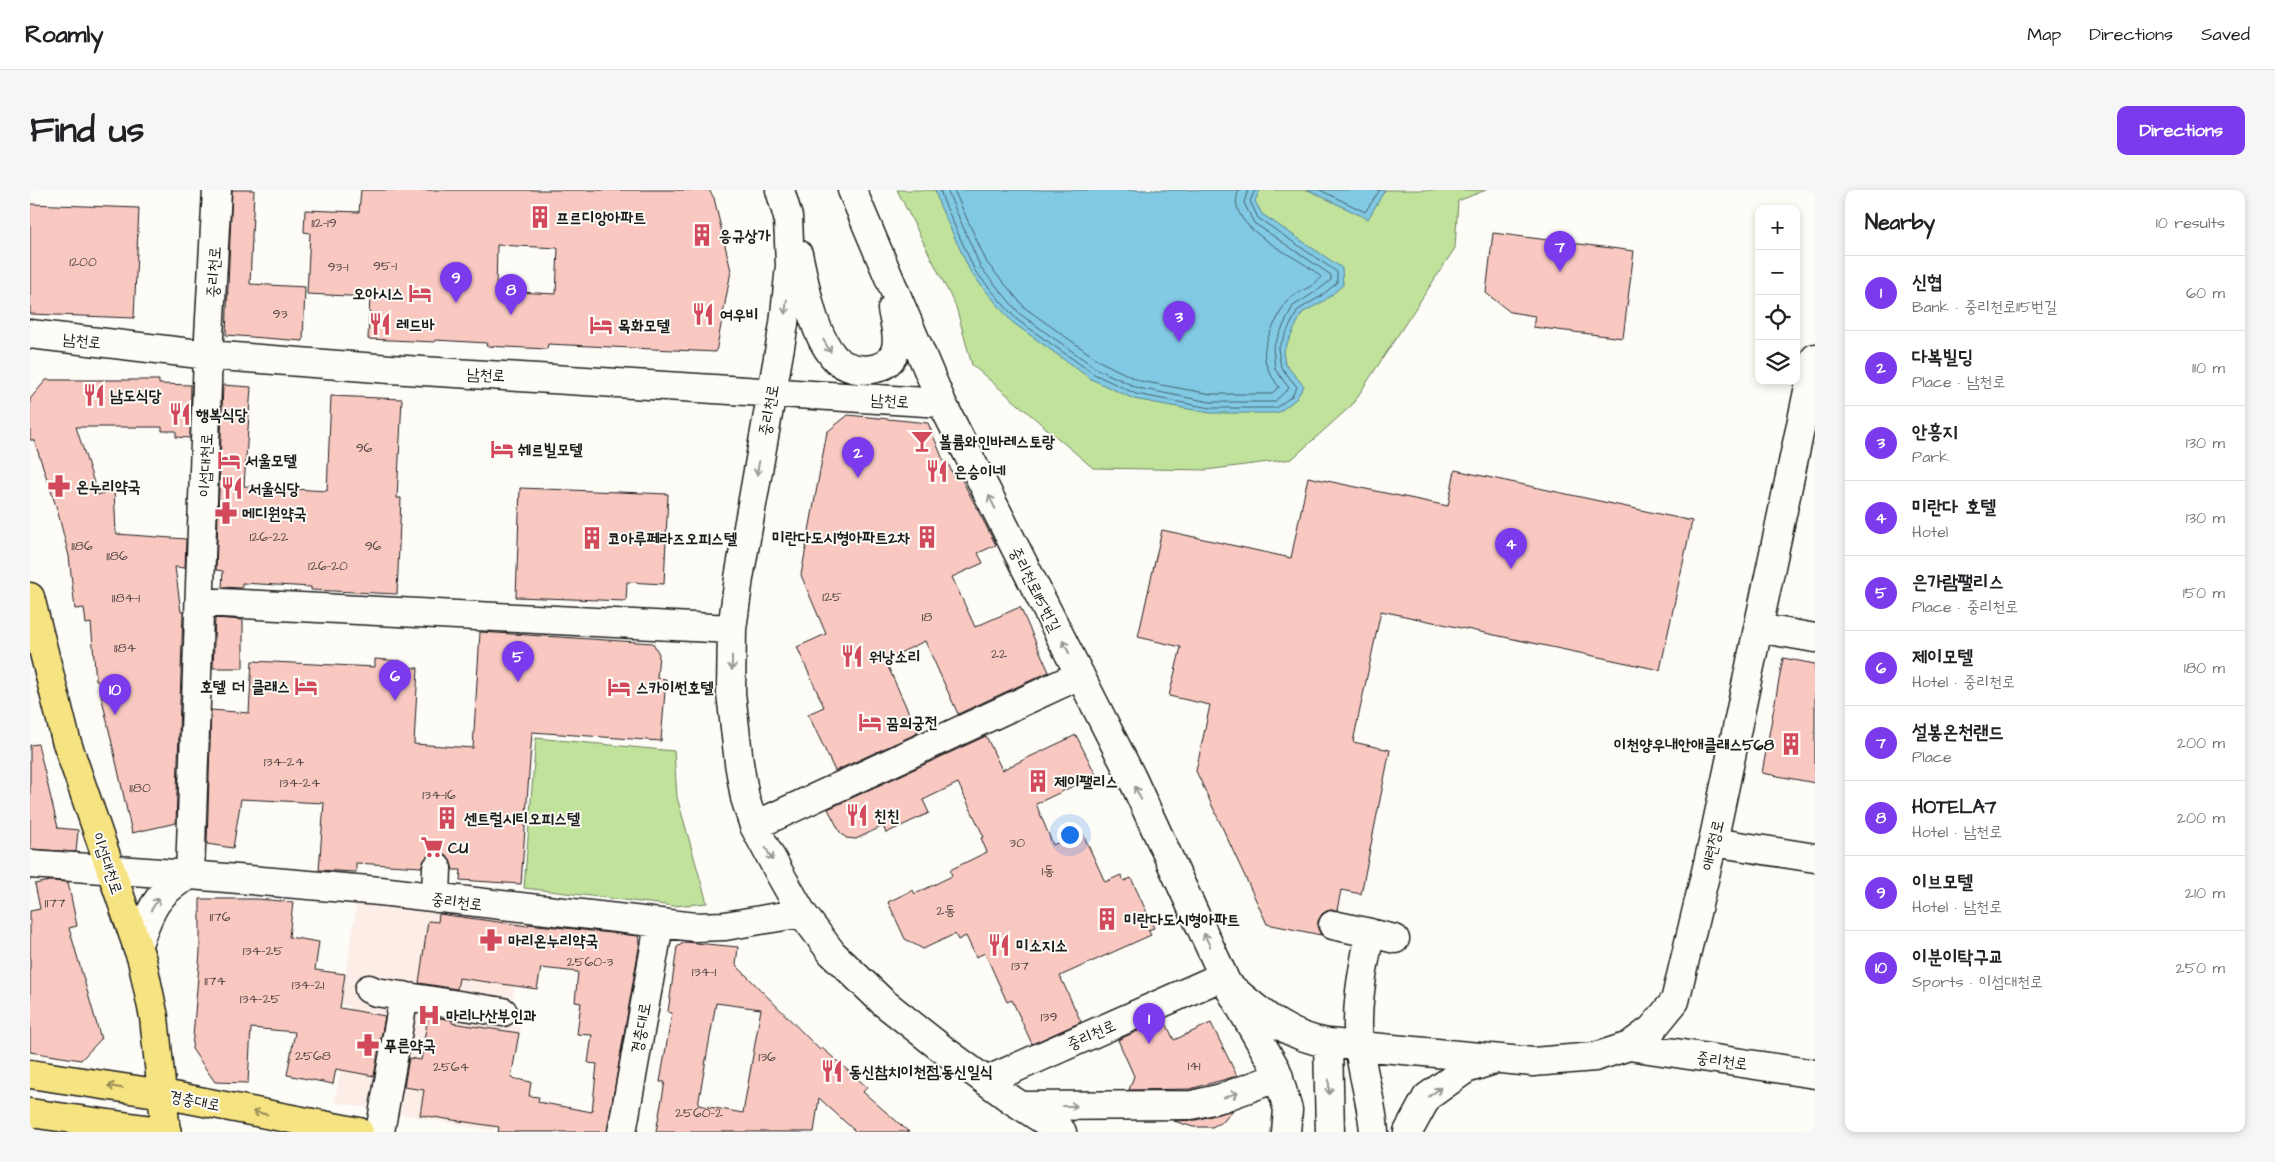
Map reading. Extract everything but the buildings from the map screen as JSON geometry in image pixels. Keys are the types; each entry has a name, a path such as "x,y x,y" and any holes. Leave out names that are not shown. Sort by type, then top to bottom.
{"main road":[{"name":"이섭대천로","path":"30,597 66,740 137,947 154,1017 166,1132"},
{"name":"경충대로","path":"30,1074 163,1094 359,1132"},
{"path":"30,1113 166,1132"}],"street":[{"name":"중리천로","path":"208,355 217,190"},
{"name":"중리천로","path":"780,190 788,216 790,266 784,324 738,578 732,629 731,694 738,763 745,798 754,826 802,913 832,953 883,1002 986,1081 1062,1132"},
{"name":"중리천로115번길","path":"852,190 942,403 1136,787 1225,980 1276,1069 1279,1078"},
{"path":"788,216 818,327 831,352 844,365 856,370 868,370 881,366 893,355 896,337 887,275"},
{"name":"남천로","path":"30,334 208,355 390,369 942,403"},
{"name":"이섭대천로","path":"190,875 208,355"},
{"name":"애련정로","path":"1316,1041 1533,1062 1596,1057 1629,1046 1652,1029 1675,1001 1713,842 1815,358"},
{"path":"200,602 732,629"},
{"path":"1758,628 1815,638"},
{"path":"754,826 1080,675"},
{"path":"1713,842 1815,858"},
{"name":"중리천로","path":"30,864 190,875 436,898 695,927 725,926 802,913"},
{"path":"436,898 438,868"},
{"path":"137,947 155,903 176,881 190,875"},
{"name":"경충대로","path":"622,1132 659,924"},
{"path":"1334,925 1382,936 1357,1004 1359,1045 1372,1110 1374,1132"},
{"name":"중리천로","path":"986,1081 1225,980"},
{"path":"1225,980 1268,1019 1316,1041"},
{"path":"369,989 503,1012"},
{"path":"380,1132 404,996"},
{"path":"1286,1132 1288,1110 1279,1078 1283,1052 1288,1044 1316,1041"},
{"path":"1316,1041 1330,1132"},
{"name":"중리천로","path":"1629,1046 1815,1074"},
{"path":"1408,1132 1428,1097 1466,1069 1496,1059"},
{"path":"1022,1106 1192,1105 1221,1098 1279,1078"}],"shaded area":[{"name":"마리나산부인과","path":"357,902 524,921 509,1024 521,1028 515,1057 506,1056 494,1131 335,1102 350,1007 341,1004"}],"green space":[{"path":"897,190 1486,190 1458,201 1455,248 1352,405 1292,459 1206,470 1093,468 972,365 956,307"},
{"path":"536,738 674,751 677,797 707,903 674,906 524,888"}],"water":[{"path":"935,190 1260,190 1255,201 1262,214 1342,268 1343,285 1324,301 1302,313 1283,352 1285,364 1304,386 1296,399 1278,413 1210,413 1134,399 1091,379 1012,322 971,273 939,204"},
{"path":"1308,190 1385,190 1368,219"}],"place":[{"name":"프르디앙아파트","path":"540,217"},
{"name":"응규상가","path":"702,235"},
{"name":"설봉온천랜드","path":"1560,272"},
{"name":"오아시스","path":"420,293"},
{"name":"이브모텔","path":"456,303"},
{"name":"여우비","path":"703,314"},
{"name":"HOTELA7","path":"511,315"},
{"name":"레드바","path":"380,324"},
{"name":"목화모텔","path":"601,325"},
{"name":"안흥지","path":"1179,342"},
{"name":"남도식당","path":"94,395"},
{"name":"행복식당","path":"180,414"},
{"name":"볼륨와인바레스토랑","path":"922,441"},
{"name":"쉐르빌모텔","path":"502,449"},
{"name":"서울모텔","path":"229,460"},
{"name":"은승이네","path":"937,471"},
{"name":"다복빌딩","path":"858,478"},
{"name":"온누리약국","path":"59,486"},
{"name":"서울식당","path":"232,488"},
{"name":"메디원약국","path":"226,513"},
{"name":"미란다도시형아파트2차","path":"927,537"},
{"name":"코아루페라즈오피스텔","path":"592,538"},
{"name":"미란다 호텔","path":"1511,569"},
{"name":"워낭소리","path":"852,656"},
{"name":"은가람팰리스","path":"518,682"},
{"name":"호텔 더 클래스","path":"306,686"},
{"name":"스카이썬호텔","path":"619,687"},
{"name":"제이모텔","path":"395,701"},
{"name":"이분이탁구교","path":"115,715"},
{"name":"꿈의궁전","path":"870,722"},
{"name":"이천양우내안애클래스568","path":"1791,744"},
{"name":"제이팰리스","path":"1038,781"},
{"name":"친친","path":"857,815"},
{"name":"센트럴시티오피스텔","path":"447,818"},
{"name":"CU","path":"432,847"},
{"name":"미란다도시형아파트","path":"1107,919"},
{"name":"마리온누리약국","path":"491,940"},
{"name":"미소지소","path":"999,945"},
{"name":"마리나산부인과","path":"429,1015"},
{"name":"신협","path":"1149,1044"},
{"name":"푸른약국","path":"368,1045"},
{"name":"동신참치이천점.동신일식","path":"832,1071"}]}
